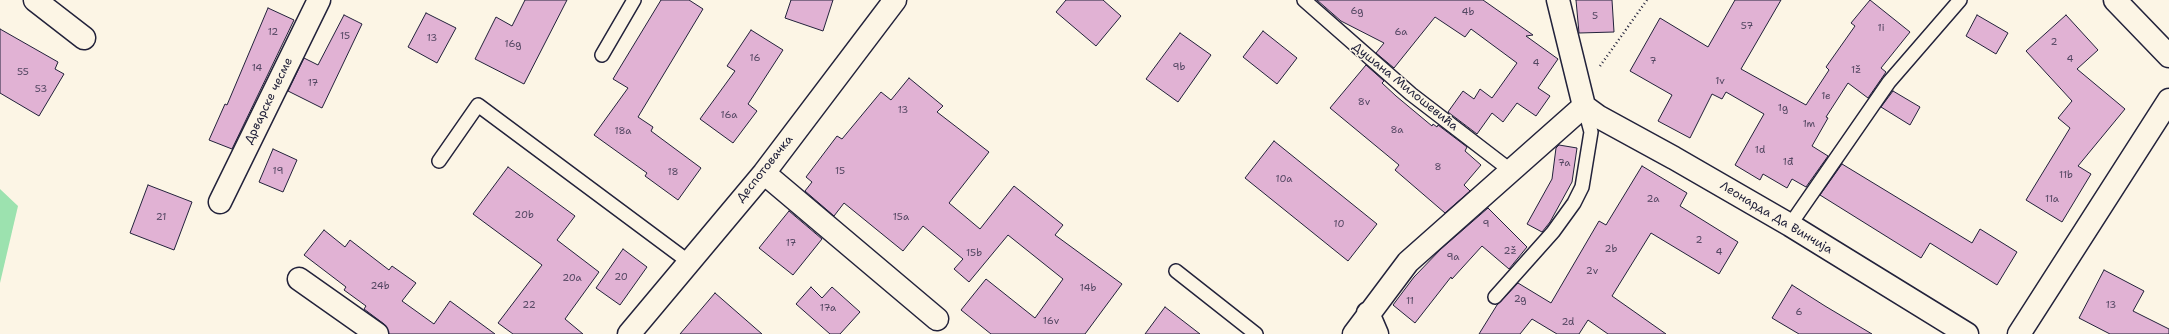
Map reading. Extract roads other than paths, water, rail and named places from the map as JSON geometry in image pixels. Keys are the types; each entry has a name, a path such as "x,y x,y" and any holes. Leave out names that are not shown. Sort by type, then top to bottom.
{"street":[{"path":"36,0 84,38"},
{"name":"Дрварске чесме","path":"220,202 318,0"},
{"name":"Деспотовачка","path":"629,334 764,173 895,0"},
{"path":"1354,334 1368,313 1408,262 1510,170 1561,128 1584,106 1558,0"},
{"path":"2115,0 2169,56"},
{"path":"2019,334 2169,100"},
{"name":"Леонарда Да Винчија","path":"1584,106 1599,118 1674,158 1790,225 1967,334"},
{"path":"764,173 937,319"},
{"path":"300,279 377,334"},
{"path":"1368,313 1377,334"}],"lane":[{"path":"602,55 634,0"},
{"name":"Душана Милошевића","path":"1304,0 1411,94 1510,170"},
{"path":"1546,0 1551,0"},
{"path":"1790,225 1889,82 1960,0"},
{"path":"439,161 478,106 689,262"},
{"path":"1495,297 1553,232 1574,203 1582,187 1591,132 1584,106"},
{"path":"1176,271 1256,334"}]}
